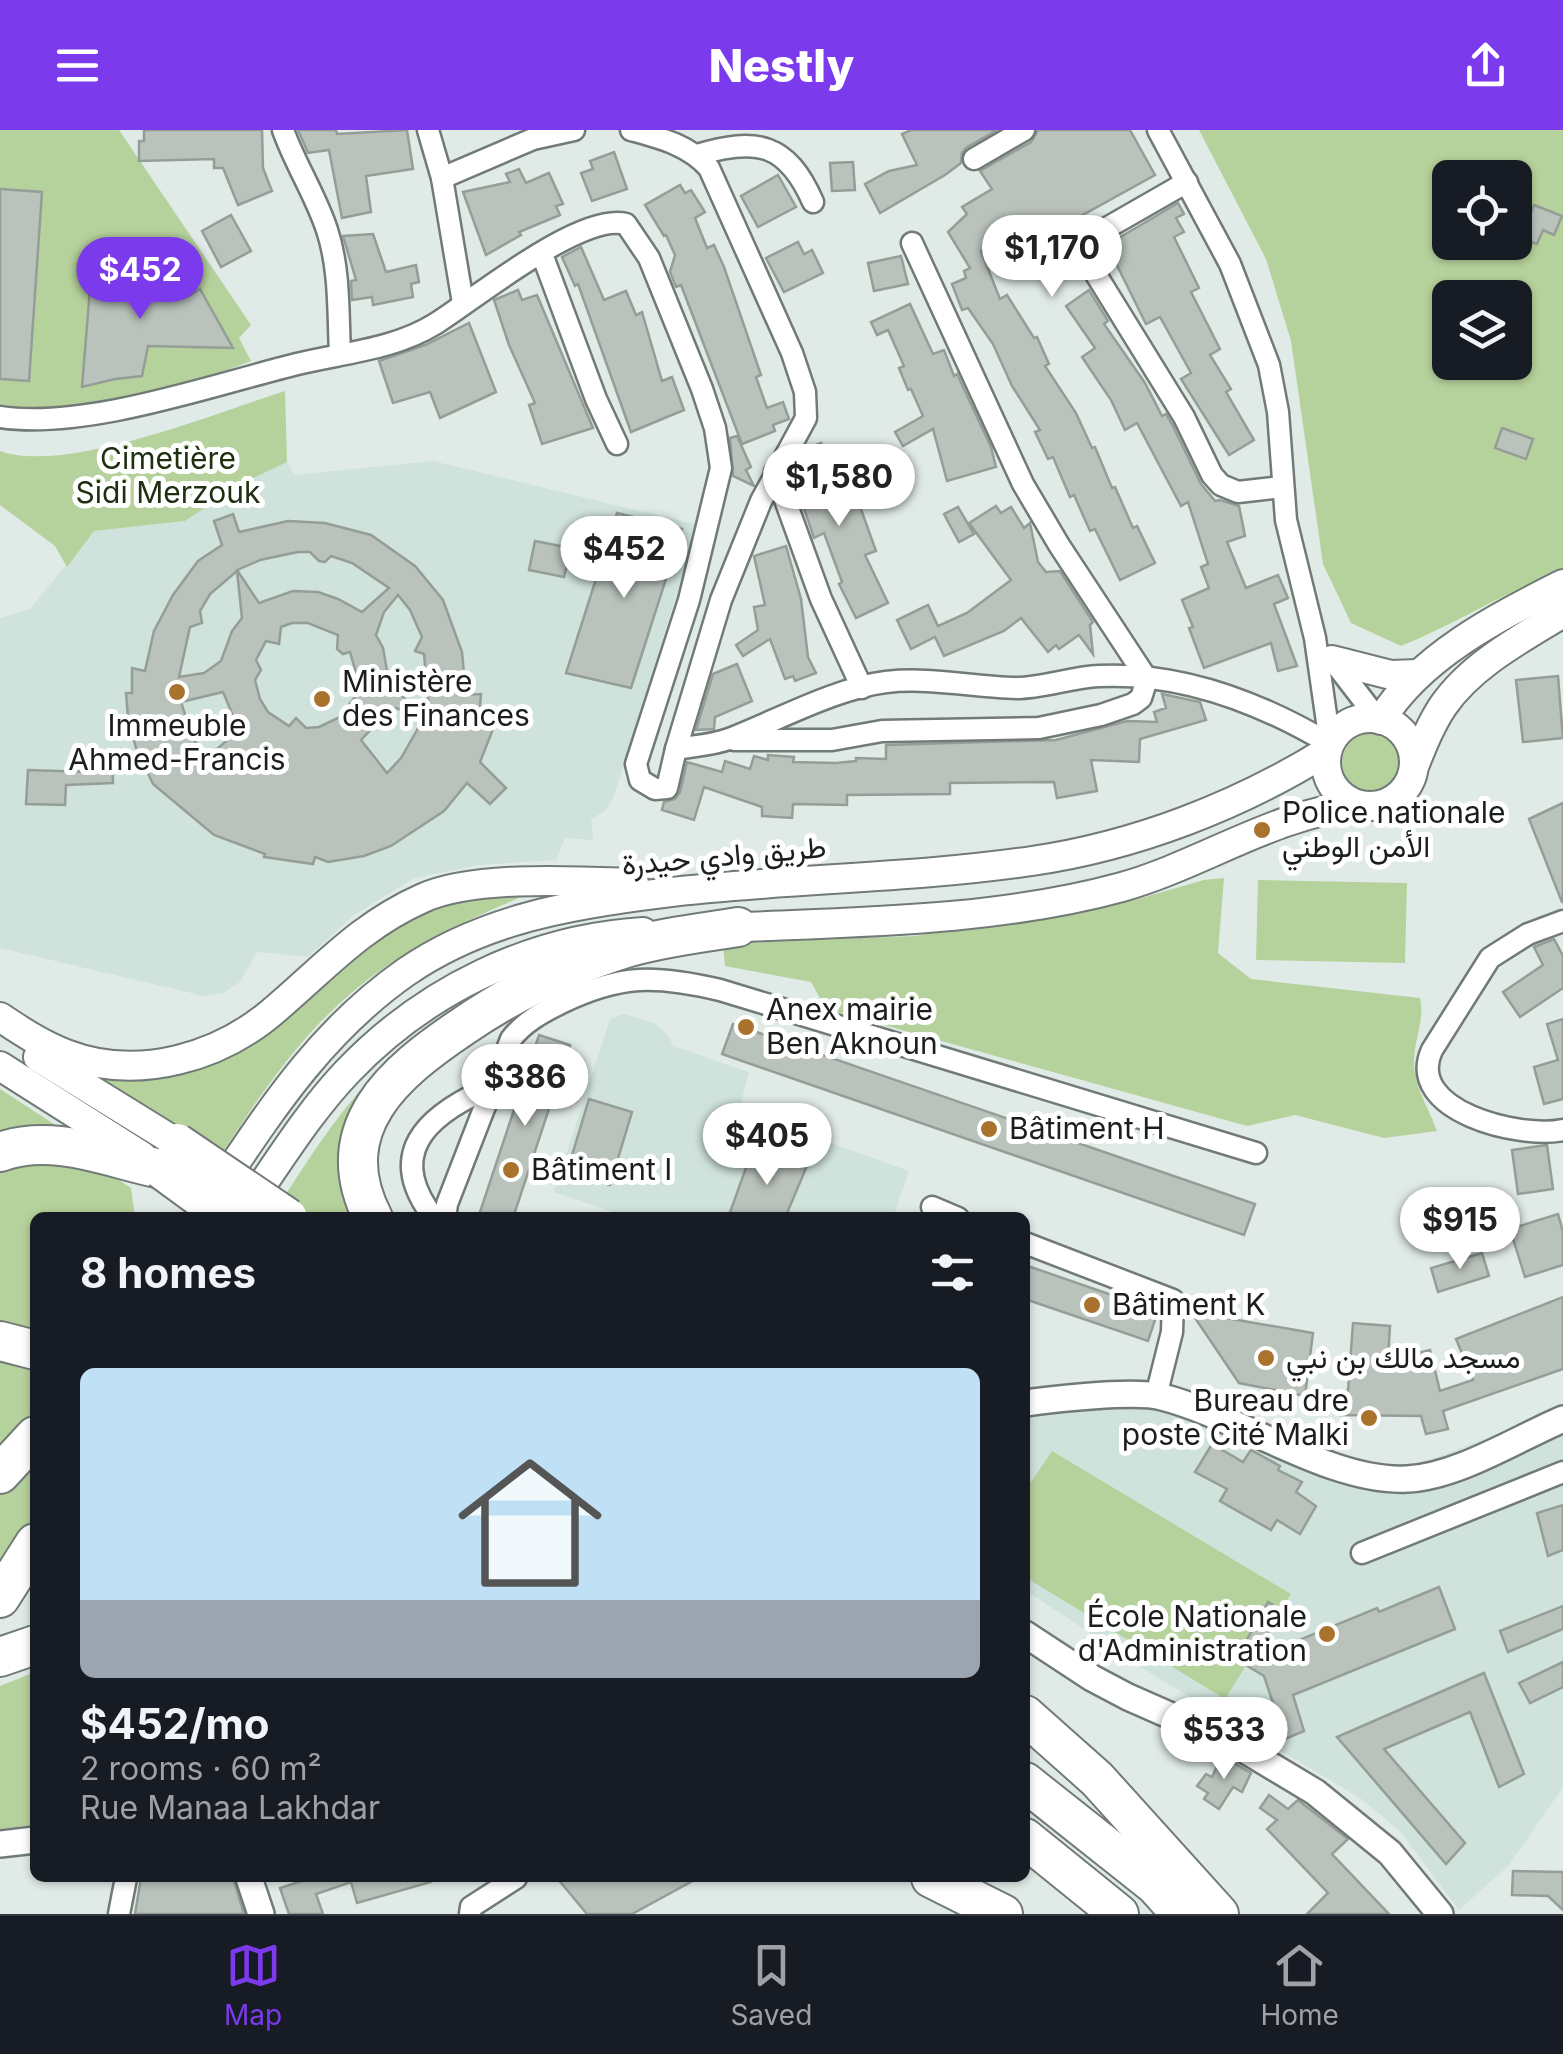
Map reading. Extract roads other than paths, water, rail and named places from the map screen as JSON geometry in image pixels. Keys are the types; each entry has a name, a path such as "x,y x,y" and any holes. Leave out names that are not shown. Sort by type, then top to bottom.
{"highway":[{"path":"369,1212 360,1168 362,1139 374,1105 390,1082 414,1060 495,1006 566,969 624,949 738,927"},
{"path":"0,1152 35,1144 57,1144 169,1156 276,1212"},
{"path":"169,1156 235,1209"},
{"path":"0,1342 30,1349"},
{"path":"0,1474 30,1441"},
{"path":"15,1601 30,1558"},
{"path":"0,1657 30,1647"},
{"path":"1030,1720 1109,1792 1218,1914"},
{"path":"1030,1786 1155,1885 1182,1914"},
{"path":"1030,1842 1119,1914"},
{"path":"939,1882 1003,1914"}],"main road":[{"path":"1379,719 1418,674 1474,635 1563,584"},
{"path":"235,1209 348,1070 430,1002 466,982 532,953 574,940 621,933 932,916 1083,896 1195,863 1300,815 1372,806 1396,798 1406,788 1444,704 1467,679 1563,613"},
{"path":"1323,649 1391,675 1418,674"},
{"path":"1359,805 1336,790 1326,765 1329,746 1351,722 1379,719 1400,730 1408,739 1414,764"},
{"name":"طريق وادي حيدرة","path":"235,1209 291,1081 356,1013 408,972 455,944 530,914 574,905 720,886 1032,862 1087,851 1180,823 1254,790 1329,746"},
{"path":"0,1018 38,1042 100,1064 171,1062 238,1038 276,1010 337,951 385,918 427,896 464,888 547,882 720,886"},
{"path":"0,1034 169,1156"},
{"path":"0,1066 169,1156"}],"street":[{"path":"283,130 327,230 337,282 340,354"},
{"path":"428,130 442,178 464,304"},
{"path":"442,178 533,139 574,130"},
{"path":"0,417 59,419 110,411 416,334 542,254 601,224 620,222 632,230 656,274 720,449 718,487 690,600 635,767 640,780 656,789 667,788 721,600 775,472 806,418 805,392 792,353 717,182 697,154 631,130"},
{"path":"974,158 1024,130"},
{"path":"1158,130 1230,264 1269,366 1278,412 1282,487 1291,548 1323,649 1329,746"},
{"path":"697,154 731,144 754,145 782,155 801,175 813,202"},
{"path":"1186,182 1098,233 1090,246 1092,268 1221,485 1238,492 1282,487"},
{"path":"912,243 1023,484 1147,678"},
{"path":"542,254 596,400 617,444"},
{"path":"775,472 821,600 862,688"},
{"path":"1323,649 1379,719"},
{"path":"727,740 792,712 886,682 947,681 1016,688 1094,676 1171,680 1216,692 1274,714 1329,746"},
{"path":"676,749 727,740 832,740 882,730 1039,728 1133,704 1141,698 1147,678"},
{"path":"1563,921 1528,934 1490,958 1432,1050 1426,1067 1434,1090 1465,1113 1513,1130 1563,1130"},
{"path":"447,1212 506,1048 519,1029 554,1006 600,985 644,979 720,990 1256,1153"},
{"path":"479,1120 497,1030 495,1006"},
{"path":"430,1212 413,1178 412,1164 420,1135 444,1110 484,1090"},
{"path":"932,1207 944,1212"},
{"path":"1030,1245 1173,1300 1172,1332 1156,1396"},
{"path":"1030,1403 1156,1396 1213,1414 1331,1464 1389,1479 1425,1477 1448,1470 1563,1420"},
{"path":"1362,1553 1563,1472"},
{"path":"1030,1637 1092,1678 1235,1744 1315,1792 1390,1853 1440,1914"},
{"path":"119,1914 125,1882"},
{"path":"250,1882 261,1914"},
{"path":"470,1914 470,1908 510,1882"}],"place":[{"name":"Immeuble Ahmed-Francis","path":"177,692"},
{"name":"Ministère des Finances","path":"322,699"},
{"name":"Police nationale الأمن الوطني","path":"1262,830"},
{"name":"Anex mairie Ben Aknoun","path":"746,1027"},
{"name":"Bâtiment H","path":"989,1129"},
{"name":"Bâtiment I","path":"511,1170"},
{"name":"Bâtiment K","path":"1092,1305"},
{"name":"مسجد مالك بن نبي","path":"1266,1358"},
{"name":"Bureau dre poste Cité Malki","path":"1369,1418"},
{"name":"École Nationale d'Administration","path":"1327,1634"}],"park label":[{"name":"Cimetière Sidi Merzouk","path":"168,476"}]}
